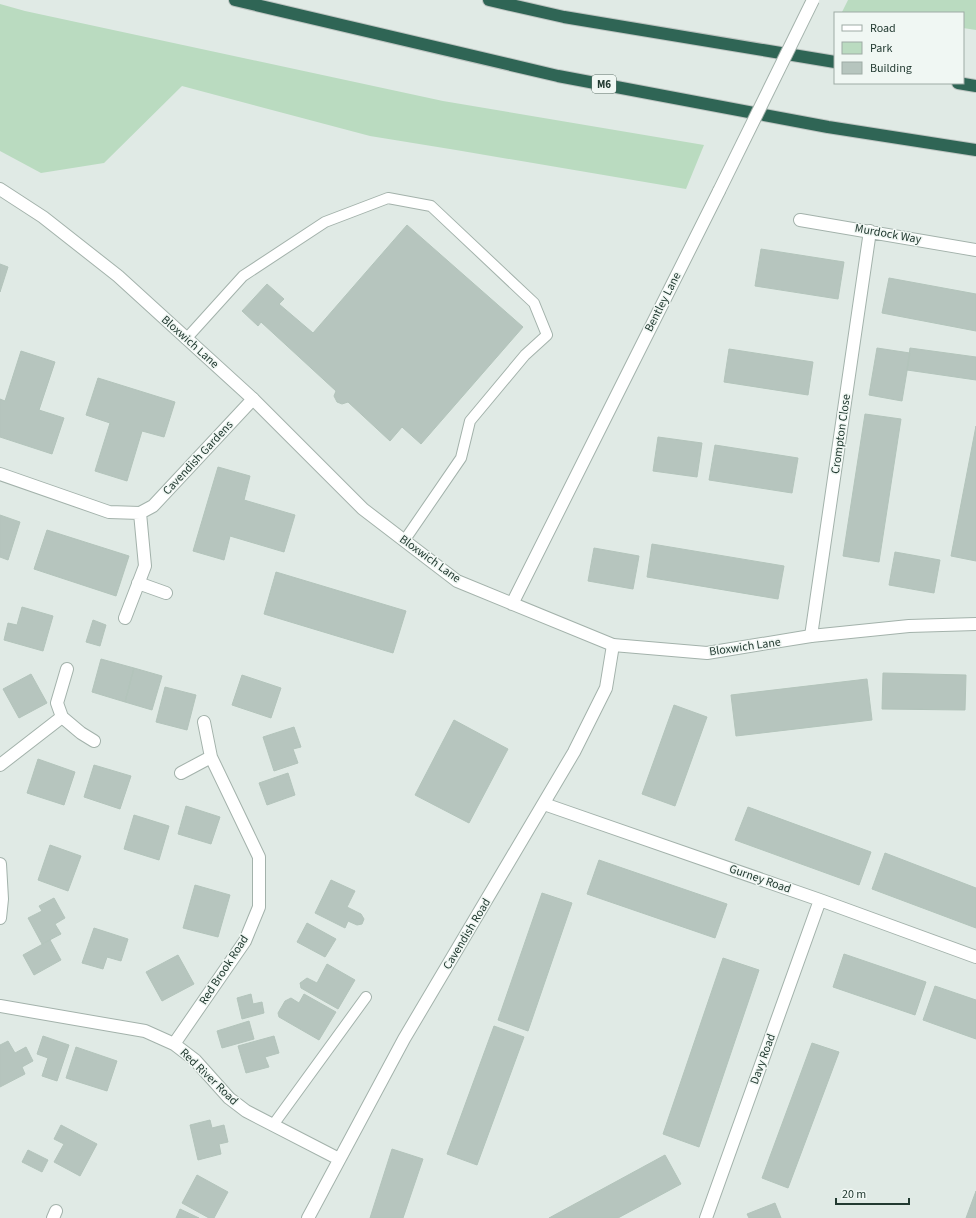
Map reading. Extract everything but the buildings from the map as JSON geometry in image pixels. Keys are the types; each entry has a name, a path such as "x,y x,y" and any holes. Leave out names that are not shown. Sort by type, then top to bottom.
{"highway":[{"name":"M6","path":"235,0 558,76 828,126 976,150"},
{"path":"489,0 564,17 834,62"},
{"path":"964,84 976,86"}],"street":[{"name":"Bentley Lane","path":"512,604 814,0"},
{"name":"Bloxwich Lane","path":"0,189 43,217 118,276 253,399 363,509 457,582 613,645 707,653 811,636 909,626 976,624"},
{"name":"Murdock Way","path":"800,220 976,250"},
{"name":"Crompton Close","path":"811,636 870,231"},
{"name":"Cavendish Gardens","path":"140,513 153,506 253,399"},
{"path":"0,474 109,512 140,513 145,566 125,618"},
{"path":"138,583 166,593"},
{"name":"Cavendish Road","path":"308,1218 404,1039 574,752 606,688 613,645"},
{"path":"67,670 57,703 62,717 80,733 94,741"},
{"path":"0,765 62,717"},
{"name":"Red Brook Road","path":"174,1044 245,942 259,907 259,857 211,757 204,722"},
{"path":"182,773 211,757"},
{"name":"Gurney Road","path":"544,804 820,900 976,957"},
{"path":"0,864 2,899 0,918"},
{"name":"Davy Road","path":"706,1218 820,900"},
{"name":"Red River Road","path":"0,1006 145,1031 174,1044 195,1060 228,1098 246,1111 339,1159"}],"lane":[{"path":"186,339 242,276 325,222 388,198 431,206 437,210 534,303 547,335 525,355 470,421 461,458 404,540"},
{"path":"273,1125 366,997"}],"green space":[{"path":"848,0 976,0 976,30 964,28 964,12 842,12"},
{"path":"0,4 25,11 443,101 704,145 686,189 370,136 182,86 104,163 41,173 0,151"}]}
